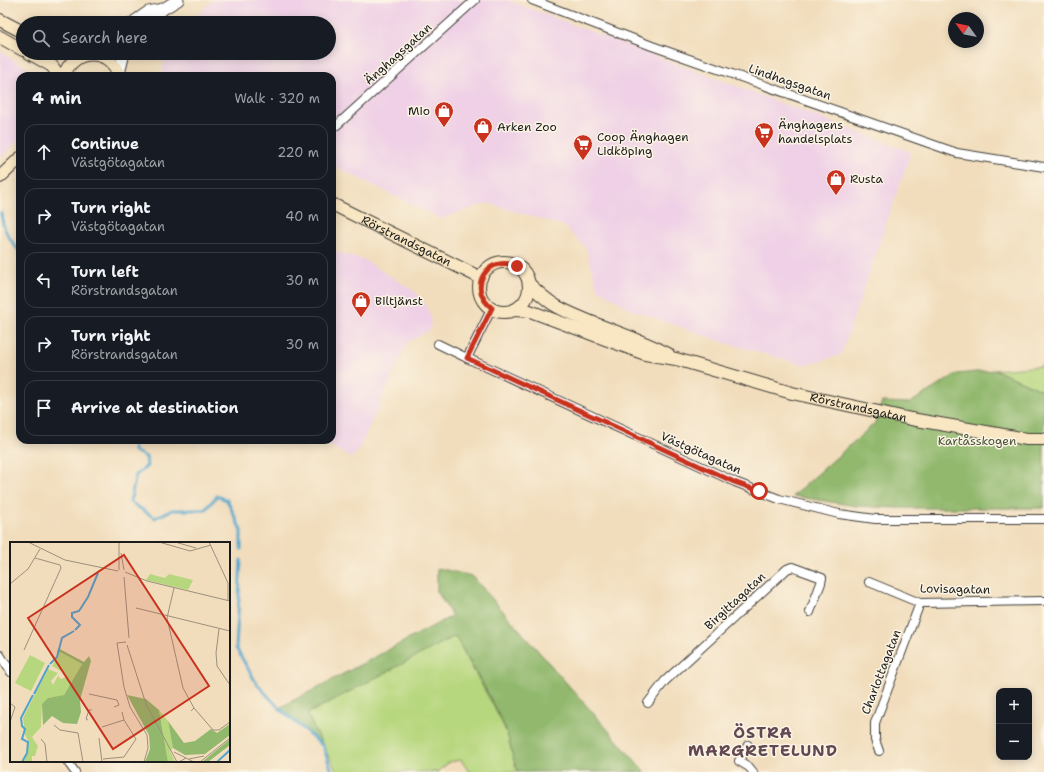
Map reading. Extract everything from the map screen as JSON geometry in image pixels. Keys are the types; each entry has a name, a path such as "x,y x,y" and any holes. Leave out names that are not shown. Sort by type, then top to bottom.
{"main road":[{"path":"0,20 16,28"},
{"path":"0,36 16,46"},
{"path":"41,60 52,66 56,72"},
{"path":"66,72 70,64 77,60"},
{"path":"109,60 112,62 117,72"},
{"path":"0,177 16,162"},
{"name":"Rörstrandsgatan","path":"336,206 481,278 492,266 510,263 522,270 529,284 558,307 596,324 648,344 676,359"},
{"path":"481,278 481,295 492,308"},
{"path":"514,310 526,300 529,284"},
{"name":"Rörstrandsgatan","path":"492,308 499,311 530,311 645,354 676,359 792,393 876,412 1027,439 1044,440"}],"street":[{"path":"156,16 163,9 178,0"},
{"name":"Änghagsgatan","path":"337,125 475,0"},
{"name":"Lindhagsgatan","path":"532,0 652,46 957,153 1044,167"},
{"path":"142,16 148,12 163,9"},
{"path":"120,72 122,60"},
{"path":"467,358 492,308"},
{"name":"Västgötagatan","path":"438,344 734,482 779,499 839,514 875,519 1044,519"},
{"name":"Birgittagatan","path":"648,703 665,681 792,567 822,578 822,583 810,612"},
{"name":"Lovisagatan","path":"869,582 920,603 1044,601"},
{"name":"Charlottagatan","path":"879,751 875,740 875,723 920,603"},
{"path":"0,655 10,670"},
{"path":"748,745 739,761 749,766 753,772"},
{"path":"68,762 74,772"}],"shaded area":[{"path":"213,0 507,0 911,152 841,355 805,365 726,343 630,309 598,289 586,248 564,226 487,203 441,219 336,167 336,72 163,72 165,60 336,60 336,16 196,16"},
{"path":"0,51 33,72 16,72 16,143 0,158"},
{"path":"336,252 364,260 411,289 423,300 431,317 430,330 408,342 359,449 351,458 328,444 336,444"}],"green space":[{"path":"1044,366 1044,391 995,370"},
{"name":"Kartåsskogen","path":"995,370 1044,391 1044,508 898,508 856,506 793,496 875,423 882,402 910,403 957,374"},
{"path":"437,568 472,576 645,772 519,772 514,762 509,739 500,716 455,636 307,714 323,746 279,708 452,616 437,591"},
{"path":"455,636 501,720 509,739 516,768 519,772 469,772 461,760 449,762 438,772 337,772 306,714"}],"waterway":[{"path":"1,213 7,234 16,247"},
{"path":"133,444 134,451 146,457 147,466 136,475 130,502 155,518 172,510 205,510 217,496 227,500 241,530 241,549"},
{"path":"241,560 236,648 257,684 279,708 323,746 332,772"}],"place":[{"name":"Mio","path":"444,128"},
{"name":"Arken Zoo","path":"483,144"},
{"name":"Änghagens handelsplats","path":"764,149"},
{"name":"Coop Änghagen Lidköping","path":"583,161"},
{"name":"Rusta","path":"836,196"},
{"name":"Biltjänst","path":"361,318"}],"district":[{"name":"ÖSTRA MARGRETELUND","path":"763,741"}],"route":[{"path":"517,266 510,263 498,263 488,269 481,278 481,295 487,305 492,308 467,358 513,381 734,482 759,491"}]}
